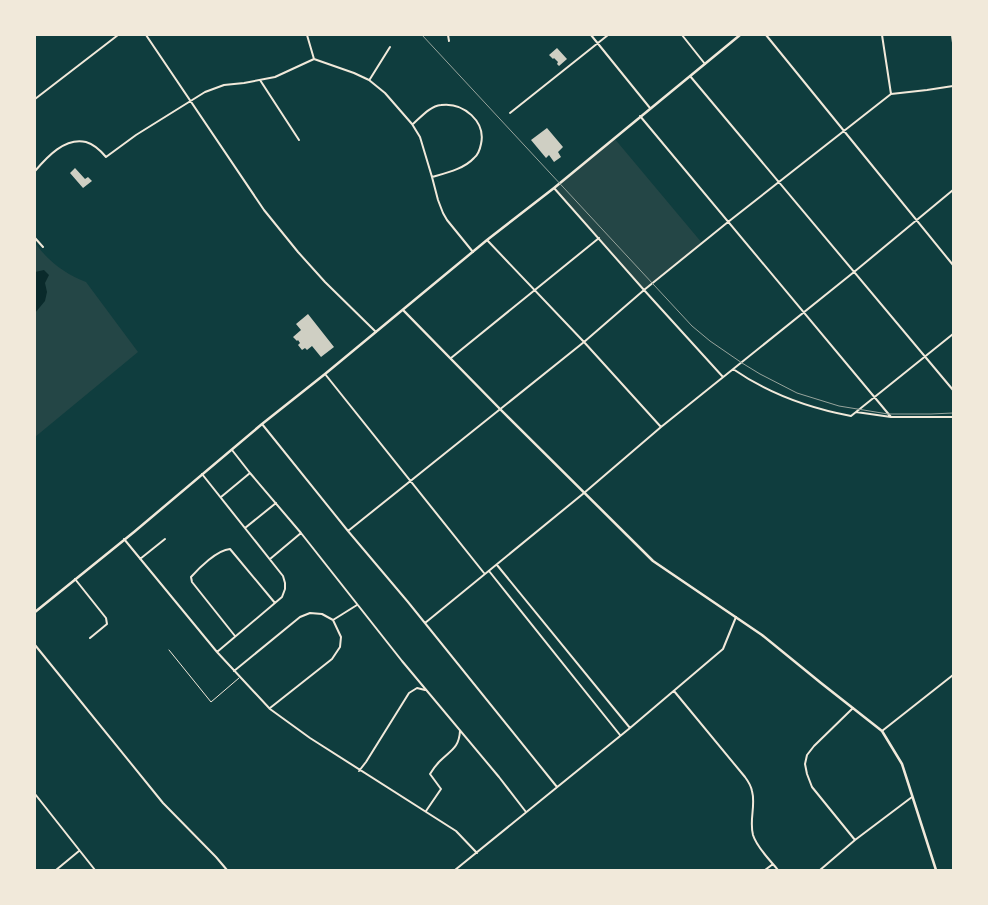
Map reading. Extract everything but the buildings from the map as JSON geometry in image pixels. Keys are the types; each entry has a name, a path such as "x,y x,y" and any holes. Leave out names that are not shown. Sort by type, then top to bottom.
{"street":[{"path":"35,99 118,35"},
{"path":"146,35 269,217 325,282 376,332"},
{"path":"308,35 314,59"},
{"path":"448,35 449,41"},
{"path":"591,35 650,108"},
{"path":"510,113 608,35"},
{"path":"682,35 705,64"},
{"path":"35,612 262,424 740,35"},
{"path":"766,35 953,264"},
{"path":"882,35 891,94"},
{"path":"952,35 953,43"},
{"path":"369,80 390,47"},
{"path":"35,171 45,159 61,147 74,142 87,142 100,150 106,157 136,135 206,92 224,85 275,77 314,59 369,80 385,93 412,124 420,137 438,200 447,220 473,252"},
{"path":"690,76 953,390"},
{"path":"260,80 299,140"},
{"path":"348,532 584,342 644,290 728,222 891,94 953,86"},
{"path":"412,124 440,104 455,105 468,111 481,128 480,149 474,158 463,166 432,177"},
{"path":"640,116 891,417"},
{"path":"554,188 723,377"},
{"path":"425,623 953,190"},
{"path":"35,238 43,247"},
{"path":"451,358 599,238"},
{"path":"488,240 662,427"},
{"path":"404,310 500,409 653,561 762,635 882,731 902,764 936,870"},
{"path":"733,369 751,382 804,405 851,416 953,334"},
{"path":"325,374 485,574"},
{"path":"856,412 891,417 953,417"},
{"path":"262,424 557,787"},
{"path":"232,450 526,812"},
{"path":"221,497 250,473"},
{"path":"202,474 283,576 285,584 282,597 217,652"},
{"path":"245,528 276,503"},
{"path":"270,559 301,533"},
{"path":"124,539 217,652 270,709 359,771 456,831 477,853"},
{"path":"140,559 165,539"},
{"path":"236,637 192,582 191,577 220,551 230,549 275,603"},
{"path":"497,564 630,728"},
{"path":"489,571 620,736"},
{"path":"75,579 106,618 107,624 90,638"},
{"path":"334,620 357,605"},
{"path":"234,671 300,617 310,613 322,614 334,620 341,637 340,647 332,659 270,709"},
{"path":"454,870 630,728 723,649 736,617"},
{"path":"35,645 164,803 227,870"},
{"path":"882,731 953,675"},
{"path":"359,771 408,693 417,688 426,690"},
{"path":"674,690 745,777 752,790 753,834 757,844 778,870"},
{"path":"853,708 814,746 807,755 806,764 807,774 812,787 855,840"},
{"path":"426,812 441,789 430,774 438,762 457,746 460,731"},
{"path":"35,794 95,870"},
{"path":"820,870 855,840 912,797"},
{"path":"56,870 79,850"},
{"path":"765,870 773,864"}],"lane":[{"path":"169,650 211,702 240,678"}],"shaded area":[{"path":"614,138 702,243 644,290 554,188"},
{"path":"35,243 58,266 86,282 138,352 35,437"},
{"path":"44,270 49,275 45,283 47,292 45,301 35,313 35,272"}],"railway":[{"path":"422,35 692,326 710,341 760,374 797,393 839,406 888,414 953,413"}]}
